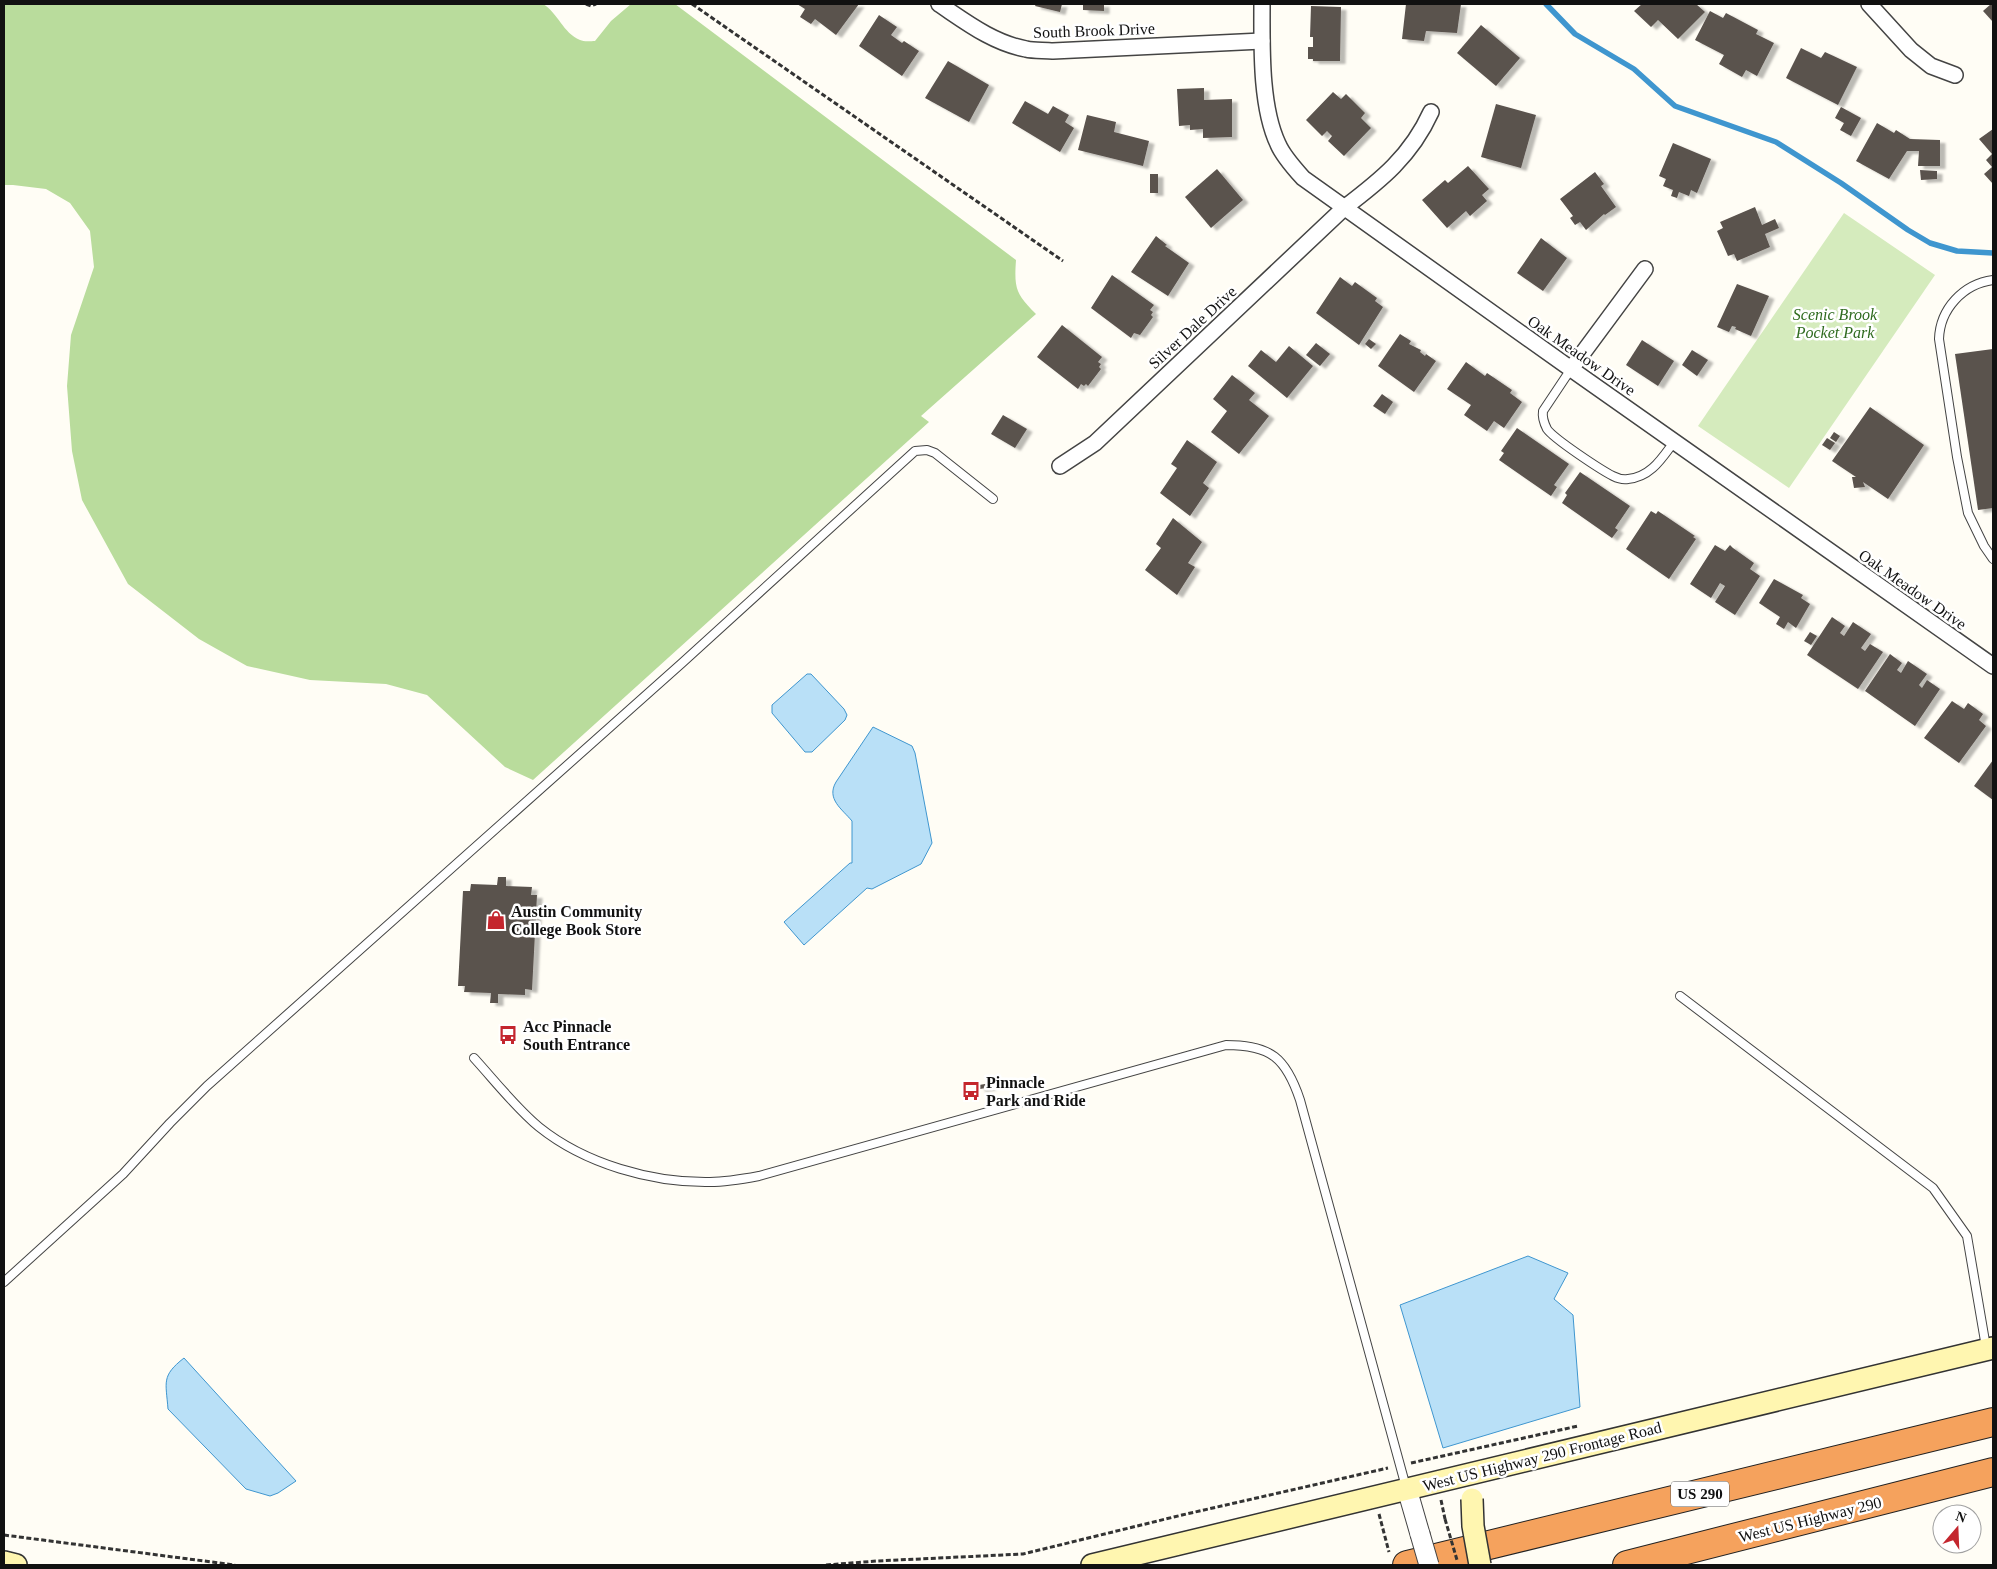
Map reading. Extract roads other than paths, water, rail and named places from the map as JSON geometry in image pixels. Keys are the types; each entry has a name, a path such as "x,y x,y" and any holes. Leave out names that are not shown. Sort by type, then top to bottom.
{"highway":[{"name":"US 290","path":"1407,1565 1993,1422"},
{"name":"West US Highway 290","path":"1628,1565 1993,1472"}],"main road":[{"name":"West US Highway 290 Frontage Road","path":"1092,1565 1990,1348"},
{"path":"1480,1565 1473,1526 1472,1499 1500,1467"},
{"path":"4,1562 16,1565"}],"street":[{"name":"South Brook Drive","path":"939,4 980,31 1006,43 1026,49 1053,51 1262,41"},
{"name":"Oak Meadow Drive","path":"1262,4 1266,103 1278,145 1303,178 1993,666"},
{"path":"1869,4 1911,50 1931,66 1955,75"},
{"name":"Silver Dale Drive","path":"1060,466 1095,443 1344,208 1372,187 1411,149 1422,133 1431,112"},
{"path":"1571,369 1645,269"},
{"path":"1407,1489 1429,1565"}],"lane":[{"path":"1993,280 1982,282 1967,290 1952,303 1945,314 1940,328 1939,339 1957,458 1968,513 1984,546 1993,559"},
{"path":"1571,369 1543,411 1542,416 1547,429 1555,437 1613,476 1627,479 1647,473 1674,442"},
{"path":"4,1282 123,1174 207,1086 676,669 915,451 927,450 935,453 993,499"},
{"path":"1680,996 1934,1188 1967,1236 1990,1348"},
{"path":"474,1058 527,1116 541,1128 569,1146 596,1160 638,1173 656,1177 710,1182 733,1180 768,1173 1226,1045 1245,1045 1268,1052 1284,1065 1300,1100 1407,1489"}],"water":[{"path":"807,674 811,674 844,709 847,715 845,720 812,752 805,752 772,713 772,705"},
{"path":"873,727 912,746 915,753 932,843 921,864 872,889 867,888 804,945 784,922 852,863 852,821 836,803 833,788"},
{"path":"1528,1256 1568,1273 1554,1299 1573,1315 1580,1407 1443,1448 1400,1305"},
{"path":"184,1358 296,1481 270,1496 246,1489 168,1409 166,1386 168,1375"}],"waterway":[{"path":"1546,4 1575,34 1634,69 1675,106 1776,142 1930,243 1957,251 1993,253"}],"place":[{"name":"Austin Community College Book Store","path":"496,920"},
{"name":"Acc Pinnacle South Entrance","path":"508,1035"},
{"name":"Pinnacle Park and Ride","path":"971,1091"}],"park label":[{"name":"Scenic Brook Pocket Park","path":"1835,323"}]}
